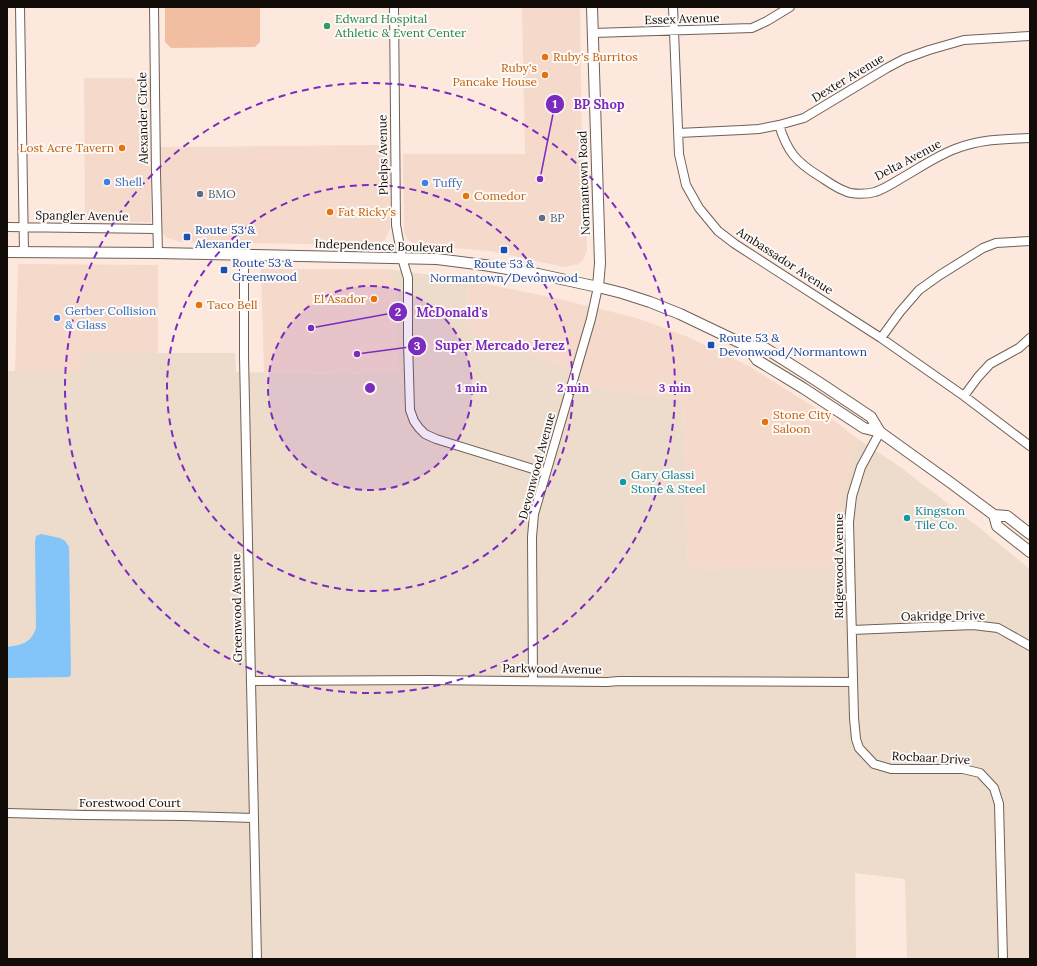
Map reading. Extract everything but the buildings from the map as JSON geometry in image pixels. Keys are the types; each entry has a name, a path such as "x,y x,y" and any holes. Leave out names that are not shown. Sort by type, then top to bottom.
{"main road":[{"name":"Normantown Road","path":"592,7 600,263 598,286"},
{"name":"Independence Boulevard","path":"7,252 158,253 437,259 538,274 598,286 643,299 680,314 746,346 765,348 817,380 871,417 880,432"},
{"name":"Independence Boulevard","path":"746,346 757,360 804,388 864,428 880,432 994,515 1007,516 1030,534"},
{"name":"Independence Boulevard","path":"994,515 997,526 1030,552"}],"street":[{"path":"20,7 24,252"},
{"name":"Alexander Circle","path":"154,7 158,253"},
{"name":"Phelps Avenue","path":"394,7 396,225 402,258 408,278 410,410 414,421 425,434 436,439 546,473"},
{"name":"Ambassador Avenue","path":"674,7 679,154 686,185 699,208 718,231 735,244 881,338 964,396 1030,446"},
{"name":"Essex Avenue","path":"593,33 752,28 790,7"},
{"name":"Dexter Avenue","path":"678,133 748,130 779,125 804,118 887,68 904,59 929,50 964,40 1030,36"},
{"name":"Delta Avenue","path":"779,125 782,136 788,148 800,163 845,192 856,193 875,192 882,189 941,156 969,144 997,140 1030,138"},
{"name":"Spangler Avenue","path":"7,227 158,229"},
{"path":"881,338 900,312 919,290 940,275 983,248 996,243 1030,240"},
{"name":"Greenwood Avenue","path":"244,256 244,357 257,959"},
{"name":"Devonwood Avenue","path":"533,681 532,537 534,514 591,319 598,286"},
{"path":"964,396 990,364 1019,348 1030,338"},
{"name":"Ridgewood Avenue","path":"853,682 849,522 852,496 861,467 880,432"},
{"name":"Oakridge Drive","path":"852,630 973,625 998,628 1030,646"},
{"name":"Parkwood Avenue","path":"251,681 429,680 853,682"},
{"name":"Rocbaar Drive","path":"853,682 856,739 859,748 874,764 891,769 963,769 980,773 994,788 999,804 1003,959"},
{"name":"Forestwood Court","path":"7,813 254,818"}],"shaded area":[{"path":"165,7 260,7 260,42 255,47 171,48 165,42"},
{"path":"522,7 580,7 582,153 587,250 583,260 578,264 564,267 491,251 417,245 408,240 404,232 403,154 525,154"},
{"path":"84,78 150,78 151,222 85,222"},
{"path":"382,145 388,148 390,153 390,229 385,240 375,245 180,242 165,237 160,229 159,147"},
{"path":"18,264 158,265 158,353 82,353 82,371 15,371"},
{"path":"261,269 387,269 395,280 400,372 342,374 264,372"},
{"path":"387,269 467,280 468,332 563,366 590,386 683,400 688,569 840,566 840,499 858,439 896,464 962,514 1030,569 1030,959 907,959 905,879 855,873 856,959 7,959 7,371 82,371 82,353 235,353 236,372 342,374 399,372 395,280"},
{"path":"467,280 559,299 637,318 688,337 749,366 825,414 858,439 840,499 840,566 688,569 683,400 590,386 563,366 468,332"}],"water":[{"path":"41,534 60,538 65,541 69,547 71,675 69,677 7,678 7,647 29,640 36,628 35,542 36,536"}],"place":[{"name":"Edward Hospital Athletic & Event Center","path":"327,26"},
{"name":"Ruby's Burritos","path":"545,57"},
{"name":"Ruby's Pancake House","path":"545,75"},
{"name":"Lost Acre Tavern","path":"122,148"},
{"name":"BP Shop","path":"540,179"},
{"name":"Shell","path":"107,182"},
{"name":"Tuffy","path":"425,183"},
{"name":"BMO","path":"200,194"},
{"name":"Comedor","path":"466,196"},
{"name":"Fat Ricky's","path":"330,212"},
{"name":"BP","path":"542,218"},
{"name":"Route 53 & Alexander","path":"187,237"},
{"name":"Route 53 & Normantown/Devonwood","path":"504,250"},
{"name":"Route 53 & Greenwood","path":"224,270"},
{"name":"El Asador","path":"374,299"},
{"name":"Taco Bell","path":"199,305"},
{"name":"Gerber Collision & Glass","path":"57,318"},
{"name":"McDonald's","path":"311,328"},
{"name":"Route 53 & Devonwood/Normantown","path":"711,345"},
{"name":"Super Mercado Jerez","path":"357,354"},
{"name":"Stone City Saloon","path":"765,422"},
{"name":"Gary Glassi Stone & Steel","path":"623,482"},
{"name":"Kingston Tile Co.","path":"907,518"}]}
